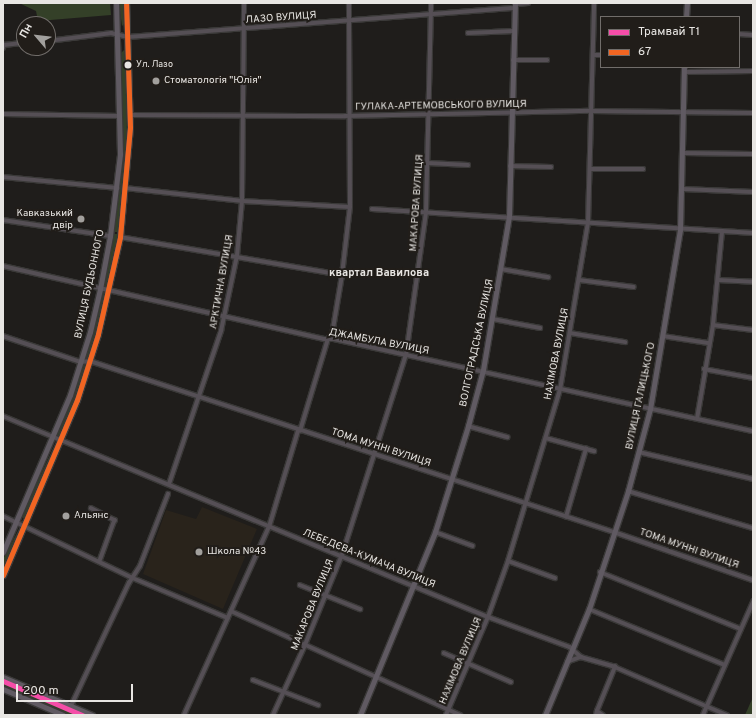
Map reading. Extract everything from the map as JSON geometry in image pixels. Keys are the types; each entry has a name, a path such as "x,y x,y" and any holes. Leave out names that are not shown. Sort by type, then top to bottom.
{"street":[{"name":"ВУЛИЦЯ БУДЬОННОГО","path":"3,552 53,438 82,362 100,289 117,188 121,116 116,3"},
{"name":"ВУЛИЦЯ БУДЬОННОГО","path":"3,576 62,441 90,361 109,291 120,237 126,188 130,115 126,3"},
{"name":"АРКТИЧНА ВУЛИЦЯ","path":"170,484 200,398 225,316 237,256 242,201 244,3"},
{"path":"184,715 269,527 328,339 332,335 342,275 350,207 348,116 349,3"},
{"name":"МАКАРОВА ВУЛИЦЯ","path":"273,715 285,692 342,555 376,455 406,355 426,212 430,114 431,3"},
{"name":"ЛАЗО ВУЛИЦЯ","path":"56,39 111,33 118,36 128,37 348,21 528,3"},
{"name":"НАХІМОВА ВУЛИЦЯ","path":"446,715 488,617 508,561 560,390 588,223 594,3"},
{"path":"686,16 687,3"},
{"name":"ВОЛГОГРАДСЬКА ВУЛИЦЯ","path":"360,715 414,586 434,532 468,426 482,372 493,320 509,217 510,112 515,5"},
{"path":"468,33 514,31"},
{"path":"740,34 753,35"},
{"path":"3,48 4,46 16,44"},
{"path":"593,55 600,55"},
{"path":"513,60 547,60"},
{"path":"684,69 753,71"},
{"name":"ВУЛИЦЯ ГАЛИЦЬКОГО","path":"545,715 588,609 628,491 650,409 680,230 684,153 684,69"},
{"name":"ГУЛАКА-АРТЕМОВСЬКОГО ВУЛИЦЯ","path":"130,115 348,116 591,110 684,113 753,113"},
{"path":"3,114 121,116"},
{"path":"684,153 753,154"},
{"path":"428,163 468,165"},
{"path":"510,166 551,167"},
{"path":"590,169 643,168"},
{"path":"3,177 117,188"},
{"path":"126,188 242,201 350,207"},
{"path":"682,189 753,192"},
{"path":"372,209 509,217 680,230 753,233"},
{"path":"3,220 110,236"},
{"path":"697,419 704,369 714,325 722,231"},
{"path":"120,237 342,275"},
{"name":"ДЖАМБУЛА ВУЛИЦЯ","path":"3,266 109,291 753,431"},
{"path":"501,269 548,277"},
{"path":"579,280 634,287"},
{"path":"718,280 753,282"},
{"path":"493,320 540,328"},
{"path":"714,325 753,330"},
{"path":"570,333 625,342"},
{"name":"ТОМА МУННІ ВУЛИЦЯ","path":"3,336 82,362 90,361 299,431 614,532 753,580"},
{"path":"663,336 709,344"},
{"path":"704,369 753,378"},
{"name":"ЛЕБЕДЄВА-КУМАЧА ВУЛИЦЯ","path":"3,416 53,438 170,484 269,527 342,555 488,617 570,647 572,651 581,657 615,667 727,715"},
{"path":"468,426 507,437"},
{"path":"546,438 594,451"},
{"path":"566,517 586,449"},
{"path":"639,452 753,479"},
{"path":"628,491 753,528"},
{"path":"70,706 128,583 134,578 168,494"},
{"path":"91,508 115,520 100,561"},
{"path":"3,516 134,578 228,618"},
{"path":"434,532 472,546"},
{"path":"508,561 555,578"},
{"path":"600,572 741,629"},
{"path":"300,585 360,609"},
{"path":"704,715 753,602"},
{"path":"588,609 725,665"},
{"path":"231,611 460,715"},
{"path":"444,653 511,682"},
{"path":"567,662 581,657"},
{"path":"603,715 597,713 615,667"},
{"path":"3,677 92,715"},
{"path":"253,680 318,705"},
{"path":"3,689 63,715"}],"shaded area":[{"name":"Школа №43","path":"202,507 257,529 223,609 143,574 166,510 196,519"}],"green space":[{"path":"19,3 110,3 111,15 56,20 56,16 37,16 36,11"},
{"path":"119,3 123,3 125,23 122,26"},
{"path":"124,50 126,52 127,138 118,232 114,232 123,153 121,53"},
{"path":"113,234 118,234 107,289 103,288"},
{"path":"102,291 106,292 88,360 84,359"},
{"path":"87,363 77,394 59,438 57,434 83,364"},
{"path":"56,442 25,518 23,518 22,515"},
{"path":"19,529 20,530 3,569 3,559"},
{"path":"3,681 84,715 68,715 60,712 3,687"},
{"path":"753,697 753,715 745,715"}],"tram line":[{"name":"T1","path":"3,681 82,715"}],"transit line":[{"name":"67","path":"3,575 77,400 98,334 120,237 130,127 126,3"}],"place":[{"name":"Ул. Лазо","path":"128,65"},
{"name":"Стоматологія \"Юлія\"","path":"156,81"},
{"name":"Кавказький двір","path":"81,219"},
{"name":"Альянс","path":"66,516"},
{"name":"Школа №43","path":"199,552"}],"district":[{"name":"квартал Вавилова","path":"379,273"}]}
